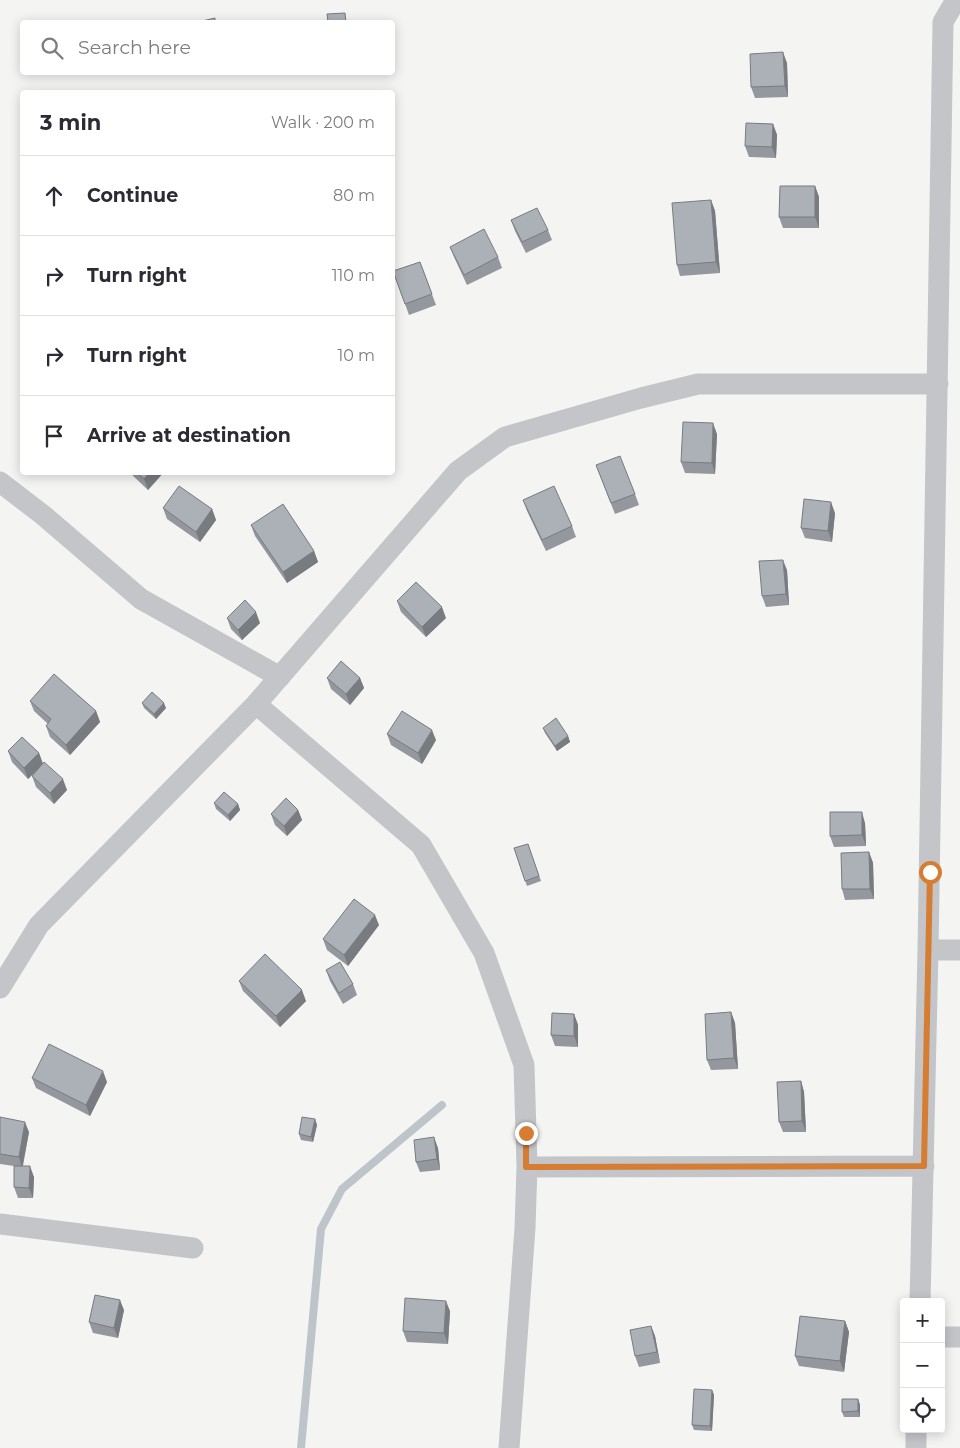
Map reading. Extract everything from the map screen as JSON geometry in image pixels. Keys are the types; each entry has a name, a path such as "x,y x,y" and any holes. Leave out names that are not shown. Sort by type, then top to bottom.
{"street":[{"path":"920,1298 928,950 943,22 956,0"},
{"path":"0,988 38,925 256,704 458,471 505,437 641,398 698,384 938,384"},
{"path":"0,482 43,515 141,599 280,677"},
{"path":"256,704 421,845 484,953 524,1065 526,1228 509,1448"},
{"path":"928,950 960,950"},
{"path":"526,1167 924,1166"},
{"path":"0,1224 193,1248"},
{"path":"945,1337 960,1337"},
{"path":"916,1433 916,1448"}],"building":[{"path":"345,13 346,20 328,20 327,14"},
{"path":"783,52 785,86 751,87 750,54"},
{"path":"746,123 773,124 772,147 745,146"},
{"path":"780,186 815,186 815,217 779,217"},
{"path":"711,200 716,262 677,265 672,203"},
{"path":"537,208 548,230 522,242 511,220"},
{"path":"484,229 498,257 464,275 450,247"},
{"path":"420,262 432,294 405,304 395,276 395,270"},
{"path":"683,422 713,423 712,463 681,462"},
{"path":"620,456 635,494 611,503 596,465"},
{"path":"139,475 147,475 144,479"},
{"path":"179,486 212,509 196,532 163,508"},
{"path":"554,486 572,526 542,540 523,500"},
{"path":"804,499 831,502 828,531 801,528"},
{"path":"283,504 314,551 283,572 251,525"},
{"path":"783,560 786,594 762,596 759,561"},
{"path":"416,582 442,607 422,627 397,601"},
{"path":"245,600 256,612 238,630 227,618"},
{"path":"341,661 360,678 346,694 327,678"},
{"path":"54,674 96,711 66,745 46,726 51,719 30,701"},
{"path":"152,692 164,703 154,714 142,703"},
{"path":"402,711 432,730 418,753 387,734"},
{"path":"556,718 568,736 555,746 543,728"},
{"path":"22,737 39,753 24,768 8,751"},
{"path":"44,762 63,779 50,793 32,776"},
{"path":"224,792 238,804 228,815 214,803"},
{"path":"286,798 298,810 284,826 271,814"},
{"path":"830,812 862,812 862,835 830,836"},
{"path":"528,844 539,876 525,881 514,848"},
{"path":"869,852 870,889 842,889 841,853"},
{"path":"354,899 375,915 344,955 323,939"},
{"path":"265,954 302,990 276,1016 239,981"},
{"path":"340,962 353,984 339,993 326,970"},
{"path":"731,1012 734,1058 707,1060 705,1014"},
{"path":"552,1013 574,1014 574,1036 551,1035"},
{"path":"49,1044 103,1071 86,1105 32,1078"},
{"path":"801,1081 802,1121 779,1122 777,1082"},
{"path":"0,1117 25,1122 19,1157 0,1154"},
{"path":"302,1117 315,1119 311,1137 299,1134"},
{"path":"434,1137 437,1159 416,1162 414,1140"},
{"path":"14,1166 30,1166 29,1188 14,1187"},
{"path":"95,1295 120,1300 114,1328 89,1322"},
{"path":"405,1298 446,1301 444,1333 403,1331"},
{"path":"800,1316 845,1321 840,1361 795,1356"},
{"path":"651,1326 657,1352 635,1356 630,1330"},
{"path":"694,1389 712,1390 710,1426 692,1425"},
{"path":"842,1399 858,1399 858,1411 842,1412"}],"waterway":[{"path":"301,1448 321,1229 342,1189 442,1105"}],"route":[{"path":"526,1133 526,1167 924,1166 930,872"}]}
